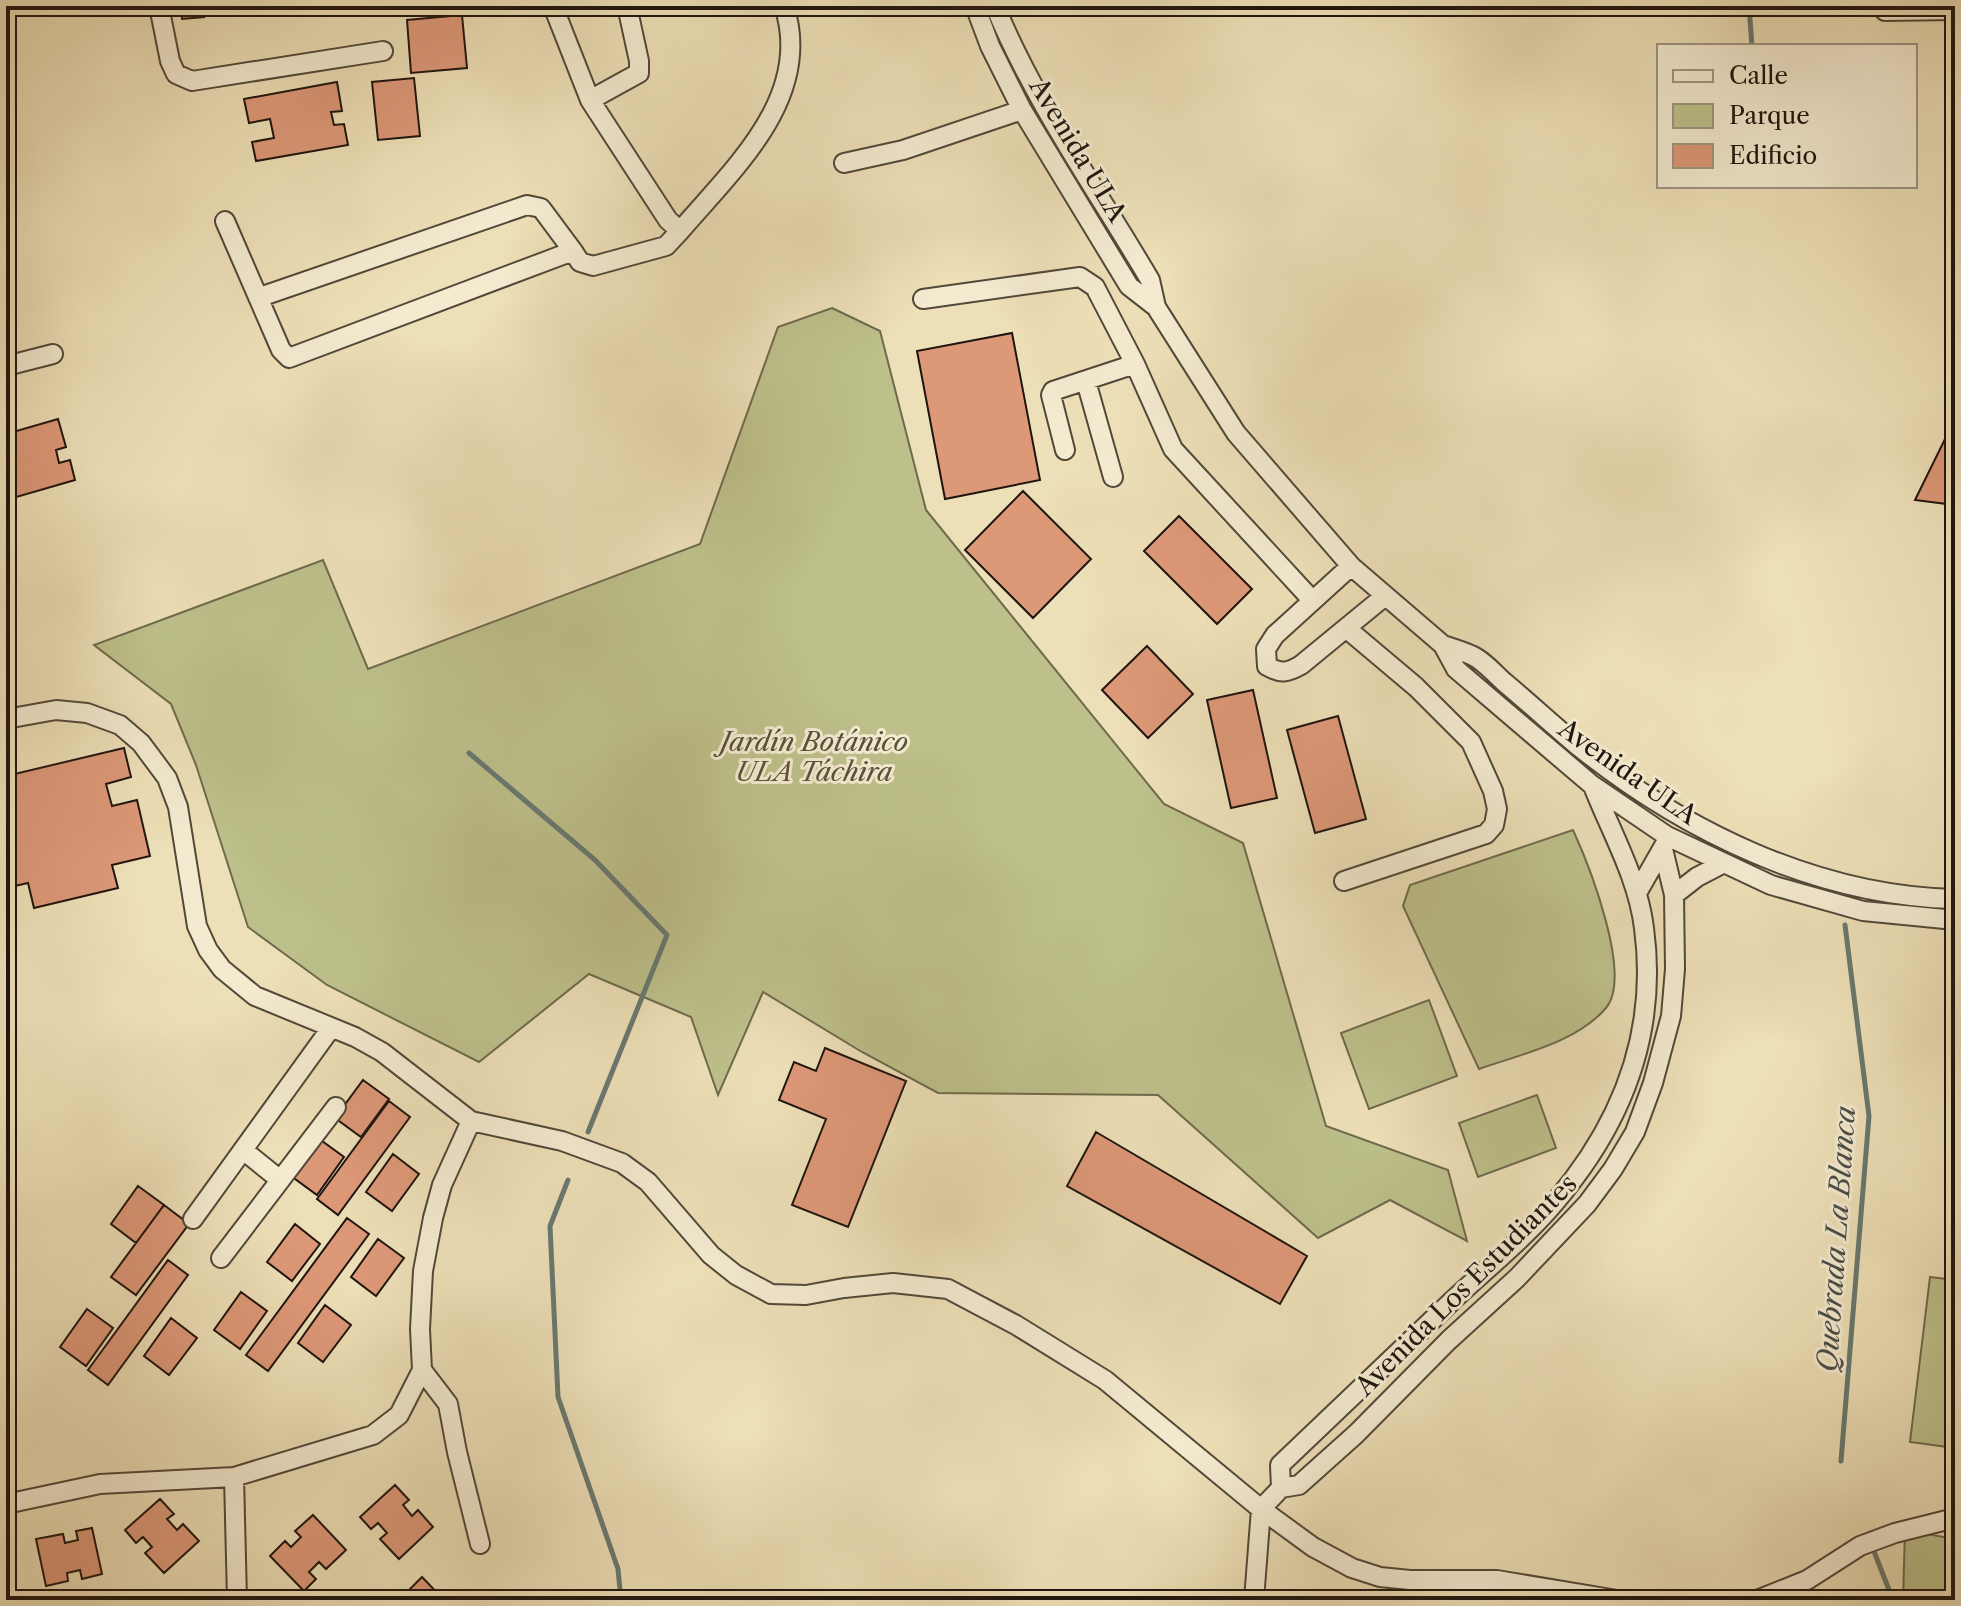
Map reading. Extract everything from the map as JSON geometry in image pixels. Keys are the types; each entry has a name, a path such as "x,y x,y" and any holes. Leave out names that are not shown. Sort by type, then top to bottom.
{"street":[{"path":"159,6 170,61 176,74 192,81 383,51"},
{"path":"553,6 590,100 668,220 680,231"},
{"path":"590,100 639,73 627,6"},
{"path":"260,297 527,205 541,208 580,262 593,266 666,246 752,146 775,111 791,46 784,6"},
{"name":"Avenida ULA","path":"975,6 990,46 1022,110 1129,286 1156,307 1236,433 1351,566 1443,645 1474,656 1602,765 1676,815 1784,865 1818,876 1908,896 1955,899"},
{"name":"Avenida ULA","path":"995,6 1034,88 1150,280 1156,307"},
{"path":"1883,8 1955,10"},
{"path":"844,163 903,150 1022,110"},
{"path":"225,221 281,350 289,358 573,251"},
{"path":"923,299 1080,277 1095,287 1135,364 1173,449 1312,600"},
{"path":"6,366 53,354"},
{"path":"1065,450 1051,395 1057,389 1135,364"},
{"path":"1086,381 1113,477"},
{"path":"1351,566 1275,635 1266,649 1267,666 1279,673 1289,672 1385,596"},
{"path":"1344,881 1486,834 1494,825 1497,809 1493,791 1471,742 1463,732 1416,687 1346,628"},
{"name":"Avenida ULA","path":"1443,645 1456,669 1665,843 1771,885 1863,911 1955,920"},
{"path":"6,719 56,710 87,713 120,725 141,743 167,778 178,807 197,926 208,950 222,969 255,996 355,1037 382,1052 471,1121 562,1141 622,1163 648,1182 711,1255 736,1275 771,1294 806,1295 893,1283 948,1289 1016,1325 1105,1380 1261,1509 1313,1547 1352,1568 1380,1577 1497,1580 1617,1600"},
{"name":"Avenida Los Estudiantes","path":"1281,1488 1280,1465 1555,1203 1604,1135 1634,1064 1646,1016 1648,984 1644,927 1637,893 1592,785"},
{"path":"1637,893 1665,843 1676,815"},
{"name":"Avenida Los Estudiantes","path":"1261,1509 1281,1488 1299,1485 1356,1434 1449,1340 1517,1278 1587,1204 1613,1169 1635,1132 1649,1095 1671,1016 1675,969 1674,895 1665,843"},
{"path":"1674,895 1697,877 1722,864"},
{"path":"193,1219 331,1028"},
{"path":"221,1258 336,1107"},
{"path":"6,1504 100,1484 234,1477 373,1435 399,1415 422,1370 420,1329 426,1245 442,1185 471,1121"},
{"path":"243,1150 279,1179"},
{"path":"422,1370 448,1404 480,1544"},
{"path":"234,1477 237,1600"},
{"path":"1254,1600 1261,1509"},
{"path":"1757,1600 1807,1580 1860,1546 1895,1533 1955,1518"}],"green space":[{"name":"Jardín Botánico ULA Táchira","path":"832,308 880,331 926,510 1164,804 1243,843 1326,1126 1448,1170 1467,1241 1390,1200 1318,1238 1158,1095 938,1093 862,1052 763,992 718,1095 691,1017 589,974 479,1062 327,985 248,927 196,765 171,704 94,645 323,560 368,669 700,544 778,327"},
{"path":"1573,830 1606,920 1612,947 1613,993 1606,1008 1594,1020 1564,1039 1479,1069 1403,906 1410,885"},
{"path":"1429,1000 1457,1076 1369,1109 1341,1033"},
{"path":"1537,1095 1556,1148 1478,1177 1459,1123"},
{"path":"1930,1277 1955,1280 1955,1448 1910,1442"},
{"path":"1905,1530 1955,1539 1955,1600 1903,1600"}],"building":[{"path":"181,6 208,6 203,7 204,17 182,19"},
{"path":"216,6 244,6 245,13 217,16"},
{"path":"462,15 467,68 411,73 407,20"},
{"path":"414,78 420,136 378,140 372,82"},
{"path":"337,82 342,111 331,112 334,125 344,124 348,145 256,161 252,142 274,138 270,119 249,123 244,99"},
{"path":"1012,333 1040,480 945,499 917,351"},
{"path":"1955,418 1955,505 1915,500 1947,435"},
{"path":"58,419 66,447 56,450 59,463 70,460 75,480 6,500 6,434"},
{"path":"1023,491 1091,559 1033,618 965,550"},
{"path":"1179,516 1252,589 1217,624 1144,551"},
{"path":"1147,646 1193,694 1148,738 1102,690"},
{"path":"1253,690 1277,798 1231,808 1207,700"},
{"path":"1338,716 1366,819 1315,833 1287,730"},
{"path":"124,748 131,777 106,784 112,806 137,800 150,856 112,865 118,888 34,908 28,883 6,888 6,828 15,826 10,805 6,806 6,776"},
{"path":"825,1048 906,1081 848,1227 792,1205 826,1119 779,1100 794,1062 816,1071"},
{"path":"363,1080 389,1099 361,1137 335,1118"},
{"path":"389,1101 410,1117 338,1215 317,1199"},
{"path":"1096,1132 1307,1256 1280,1304 1067,1186"},
{"path":"318,1138 344,1157 317,1195 291,1176"},
{"path":"393,1154 419,1174 392,1211 366,1192"},
{"path":"138,1186 164,1205 136,1243 111,1224"},
{"path":"164,1205 189,1224 136,1295 111,1277"},
{"path":"347,1218 369,1234 268,1371 246,1355"},
{"path":"295,1224 320,1244 292,1281 267,1262"},
{"path":"378,1239 404,1258 376,1296 351,1277"},
{"path":"168,1260 188,1275 108,1385 88,1370"},
{"path":"241,1292 267,1311 240,1349 214,1330"},
{"path":"325,1305 351,1325 323,1362 298,1343"},
{"path":"87,1309 113,1328 86,1366 60,1347"},
{"path":"171,1318 197,1338 169,1375 144,1356"},
{"path":"395,1485 409,1500 403,1505 412,1516 418,1510 433,1527 399,1559 380,1539 387,1533 378,1523 371,1529 360,1517"},
{"path":"160,1499 174,1514 167,1519 177,1530 183,1524 199,1541 164,1573 145,1553 152,1547 143,1537 136,1543 125,1530"},
{"path":"313,1515 346,1550 326,1569 319,1562 309,1572 316,1579 304,1591 270,1556 285,1541 291,1547 301,1537 295,1531"},
{"path":"92,1528 102,1574 82,1579 80,1570 67,1573 68,1581 46,1586 36,1539 63,1534 65,1543 78,1540 76,1531"},
{"path":"422,1577 444,1600 411,1600 405,1594"}],"waterway":[{"name":"Quebrada La Blanca","path":"1749,6 1752,44"},
{"path":"469,753 595,860 667,935 588,1132"},
{"name":"Quebrada La Blanca","path":"1841,1461 1869,1116 1845,925"},
{"path":"568,1180 550,1226 558,1397 618,1569 621,1600"},
{"name":"Quebrada La Blanca","path":"1875,1554 1893,1600"}]}
